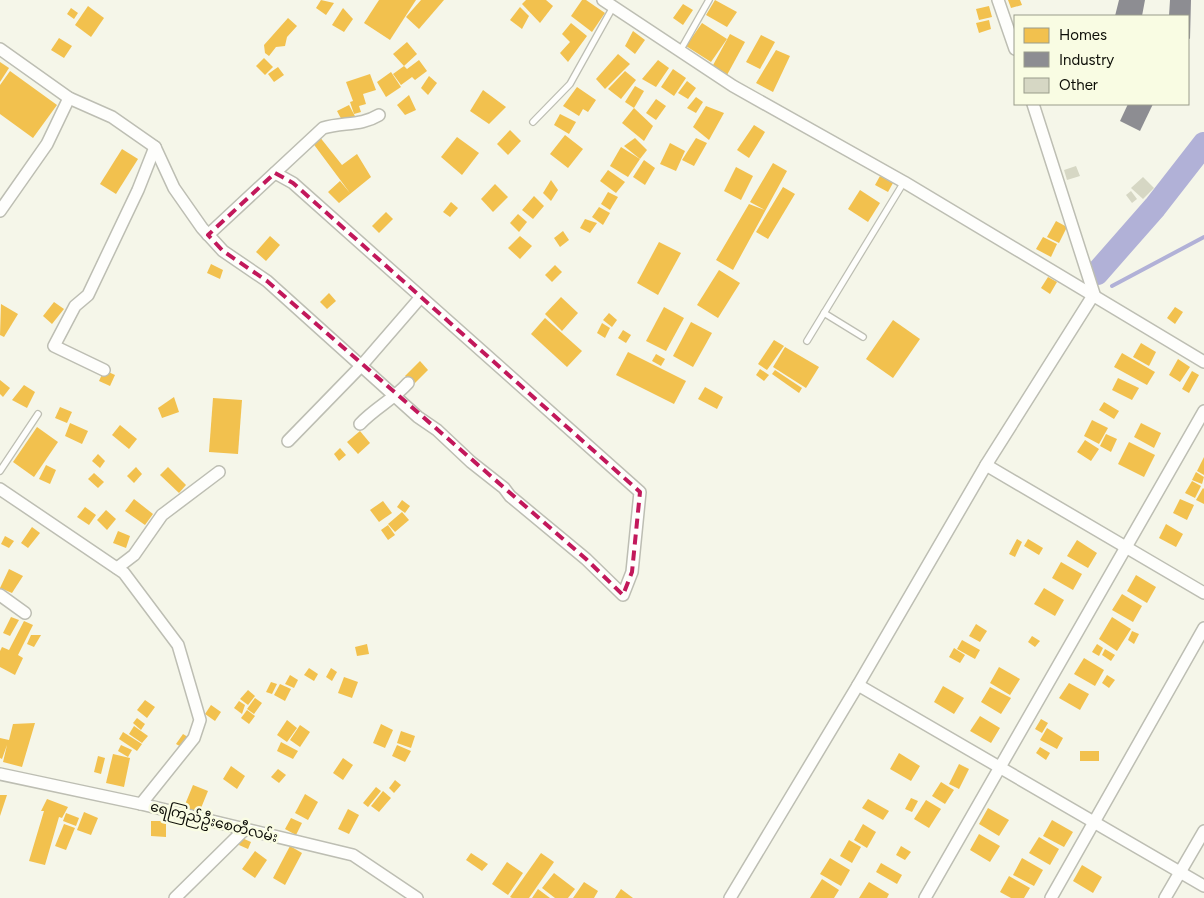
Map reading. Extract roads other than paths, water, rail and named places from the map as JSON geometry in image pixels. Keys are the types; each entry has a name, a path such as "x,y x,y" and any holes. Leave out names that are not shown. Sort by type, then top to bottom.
{"street":[{"path":"603,0 733,86 904,182 1094,294 1204,362"},
{"path":"998,0 1014,46"},
{"path":"0,49 69,98 112,116 155,147 174,188 208,235 223,251 267,281 397,396 418,417 437,430 471,462 504,488 510,496 586,559 623,595 632,572 640,492 293,183 275,173"},
{"path":"0,211 47,144 69,98"},
{"path":"1033,105 1094,294"},
{"path":"208,235 247,196 275,173 323,128 338,123 349,125 367,122 379,115"},
{"path":"104,370 54,346 74,306 88,295 138,190 155,147"},
{"path":"730,898 858,685 986,465 1094,294"},
{"path":"288,441 362,365 420,298"},
{"path":"360,424 376,408 397,396 408,384"},
{"path":"924,898 1204,411"},
{"path":"986,465 1204,593"},
{"path":"117,568 134,555 162,515 220,472"},
{"path":"0,489 25,508 124,573 178,644 200,720 194,738 141,804"},
{"path":"0,595 25,613"},
{"path":"1051,898 1204,628"},
{"path":"858,685 1093,824 1204,886"},
{"name":"ရေကြည်ဦးစေတီလမ်း","path":"0,774 141,804 353,855 418,898"},
{"path":"175,898 244,830"},
{"path":"1165,898 1204,831"}],"lane":[{"path":"680,51 709,0"},
{"path":"533,122 570,84 613,7"},
{"path":"807,341 904,182"},
{"path":"824,313 863,337"},
{"path":"0,472 38,414"}],"waterway":[{"path":"1097,273 1155,207 1204,144"},
{"path":"1112,286 1204,237"}]}
